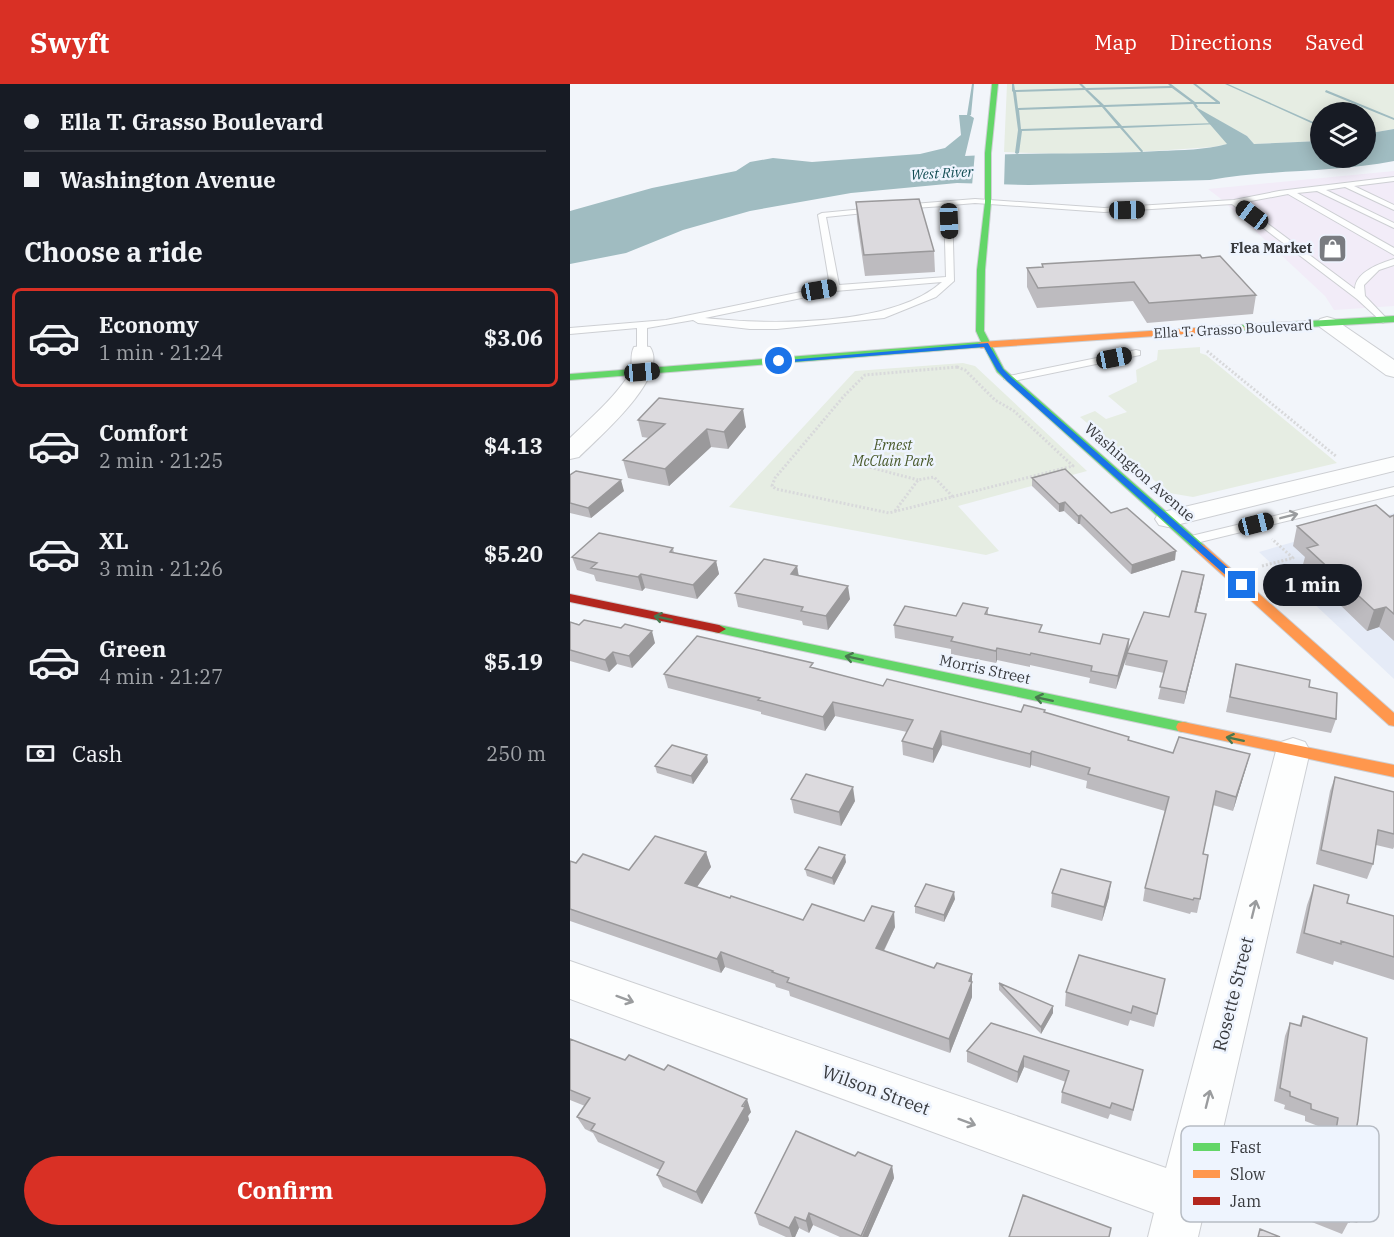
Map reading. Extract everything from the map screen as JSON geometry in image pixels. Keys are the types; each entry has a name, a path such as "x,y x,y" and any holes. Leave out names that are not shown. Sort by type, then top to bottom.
{"main road":[{"name":"Washington Avenue","path":"995,84 988,153 988,197 981,270 980,331 1000,370 1394,721"},
{"name":"Ella T. Grasso Boulevard","path":"570,377 642,362 986,345 1388,320"},
{"name":"Morris Street","path":"570,598 1394,771"}],"street":[{"path":"1327,323 1394,369"},
{"path":"570,452 618,405 642,362"},
{"path":"1168,519 1394,464"},
{"name":"Rosette Street","path":"1201,1126 1293,751"},
{"name":"Wilson Street","path":"570,980 1178,1218"}],"lane":[{"path":"892,208 988,197 1104,210 1234,202 1317,188 1394,179"},
{"path":"1373,182 1394,191"},
{"path":"1346,185 1394,208"},
{"path":"1317,188 1394,226"},
{"path":"1290,192 1394,252"},
{"path":"948,202 951,279"},
{"path":"1234,202 1388,320"},
{"path":"835,288 822,215 880,209"},
{"path":"1360,297 1359,284 1376,268 1394,262"},
{"path":"570,331 642,327 835,288 951,279"},
{"path":"685,318 759,326 832,322 884,315 933,295 951,279"},
{"path":"642,327 642,362"},
{"path":"1009,380 1136,353 1119,336"},
{"path":"1192,540 1394,490"}],"path":[{"path":"1207,351 1357,473"},
{"path":"957,368 965,370 995,400 1014,411 1073,466 953,496 889,513 776,489 772,486 775,478 844,396 865,375 957,368"},
{"path":"876,444 880,444 864,464 865,466 918,480 934,477 946,486 953,496"},
{"path":"895,511 918,480"},
{"path":"1262,566 1293,558 1269,536"}],"shaded area":[{"name":"Flea Market","path":"1394,171 1394,306 1334,310 1325,296 1208,189"},
{"path":"1394,513 1394,679 1259,552"}],"green space":[{"path":"1007,84 1394,84 1394,129 1376,132 1376,102 1310,102 1310,141 1254,144 1247,136 1196,108 1228,144 1213,147 1109,153 1004,152"},
{"path":"1200,347 1200,353 1206,355 1337,463 1193,497 1169,493 1080,417 1095,411 1106,419 1127,412 1108,396 1137,382 1136,370 1157,360 1158,350"},
{"name":"Ernest McClain Park","path":"963,363 975,366 1087,471 958,506 999,551 986,555 729,507 855,371"}],"water":[{"name":"West River","path":"1194,106 1247,136 1254,144 1310,141 1310,168 1335,168 1210,180 1029,185 957,183 851,193 750,211 683,230 626,253 570,264 570,211 652,188 736,171 750,162 773,158 812,162 920,154 945,148 961,135 959,115 969,115 974,118 965,156 1202,149 1227,144"},
{"path":"1394,129 1394,161 1376,164 1376,132"}],"pier":[{"path":"975,152 1005,153 1004,187 972,186"}],"building":[{"path":"919,199 934,251 864,255 856,202"},
{"path":"1200,255 1202,258 1220,256 1256,295 1149,303 1134,282 1038,288 1027,268 1043,267 1042,264"},
{"path":"659,398 743,409 724,432 707,429 665,469 623,460 665,424 638,420"},
{"path":"1065,469 1111,513 1127,508 1176,551 1132,565 1081,515 1078,516 1065,502 1059,504 1032,478"},
{"path":"576,471 621,480 588,508 570,503 570,475"},
{"path":"1376,505 1390,517 1394,515 1394,614 1386,607 1374,610 1307,548 1318,545 1297,526"},
{"path":"599,533 673,548 670,552 716,561 693,585 641,574 638,577 591,568 597,563 572,557"},
{"path":"764,559 797,566 791,574 848,586 826,616 801,611 803,607 735,593"},
{"path":"1182,571 1204,575 1195,612 1206,614 1186,692 1160,687 1167,661 1127,653 1144,612 1169,617"},
{"path":"963,603 988,608 985,614 1042,625 1039,632 1100,644 1103,634 1129,639 1118,676 1091,671 1092,666 1031,653 1030,655 997,648 996,651 951,641 953,637 894,625 905,606 956,616"},
{"path":"584,620 621,628 625,624 652,631 629,656 613,652 605,660 570,650 570,622 579,625"},
{"path":"697,636 813,663 810,667 883,686 887,679 1021,712 1024,705 1045,710 1044,712 1129,737 1128,740 1173,753 1179,737 1250,754 1236,797 1216,791 1203,854 1208,855 1200,899 1194,898 1193,900 1145,888 1169,797 1088,774 1090,768 1032,751 1030,754 941,731 933,749 902,741 913,720 833,702 823,717 758,700 760,698 664,674"},
{"path":"1236,664 1310,680 1309,687 1337,693 1336,719 1230,697"},
{"path":"672,745 707,755 691,776 655,766"},
{"path":"806,774 853,787 839,812 791,799"},
{"path":"1335,777 1394,792 1394,834 1378,830 1373,864 1321,850"},
{"path":"655,836 706,852 685,883 730,898 731,896 803,920 812,904 864,921 872,906 894,912 876,948 934,968 937,963 972,974 969,981 972,982 949,1039 787,982 789,978 721,952 717,959 570,909 570,861 576,863 583,854 629,870"},
{"path":"819,847 845,855 832,878 805,869"},
{"path":"1061,869 1111,882 1104,907 1052,893"},
{"path":"926,884 954,892 944,915 915,906"},
{"path":"1314,885 1349,895 1347,903 1394,916 1394,957 1341,941 1341,944 1304,933"},
{"path":"1079,955 1165,979 1157,1014 1133,1006 1131,1013 1066,992"},
{"path":"999,983 1053,1006 1041,1027"},
{"path":"1303,1016 1367,1038 1357,1126 1337,1126 1338,1118 1311,1109 1311,1104 1290,1096 1290,1092 1280,1088 1290,1023 1301,1026"},
{"path":"991,1023 1143,1070 1133,1110 1112,1103 1110,1108 1062,1092 1069,1071 1024,1056 1018,1072 967,1051"},
{"path":"570,1039 625,1060 629,1055 664,1070 668,1065 747,1099 742,1106 745,1107 696,1192 657,1175 664,1162 591,1130 595,1124 577,1117 590,1098 570,1090"},
{"path":"796,1131 855,1156 858,1152 892,1166 861,1236 809,1213 806,1221 795,1217 789,1228 755,1213"},
{"path":"1023,1195 1111,1228 1109,1237 1009,1237"},
{"path":"1260,1229 1280,1237 1258,1237"}],"waterway":[{"path":"969,115 973,84"},
{"path":"1013,84 1014,91"},
{"path":"1080,84 1085,89"},
{"path":"1169,84 1173,87"},
{"path":"1194,84 1219,103 1194,103"},
{"path":"1226,84 1310,122"},
{"path":"1085,89 1173,87"},
{"path":"1173,87 1194,103"},
{"path":"1014,91 1085,89"},
{"path":"1085,89 1103,106"},
{"path":"1014,91 1020,130"},
{"path":"1326,91 1394,119"},
{"path":"1103,106 1194,103"},
{"path":"1194,103 1196,107"},
{"path":"1018,109 1103,106"},
{"path":"1103,106 1121,127"},
{"path":"1121,127 1217,124"},
{"path":"1020,130 1121,127"},
{"path":"1121,127 1142,152"},
{"path":"1017,153 1020,130"}],"traffic: fast":[{"path":"995,84 988,153 988,202 981,270 980,331 1000,370 1200,548"},
{"path":"1241,328 1394,319"},
{"path":"570,377 981,345"},
{"path":"719,629 1183,727"}],"traffic: slow":[{"path":"981,345 1241,328"},
{"path":"1200,548 1394,721"},
{"path":"1183,727 1394,771"}],"traffic: jam":[{"path":"570,598 719,629"}],"place":[{"name":"Flea Market","path":"1333,248"}],"route":[{"path":"779,361 986,345 1000,370 1009,380 1242,585"}]}
